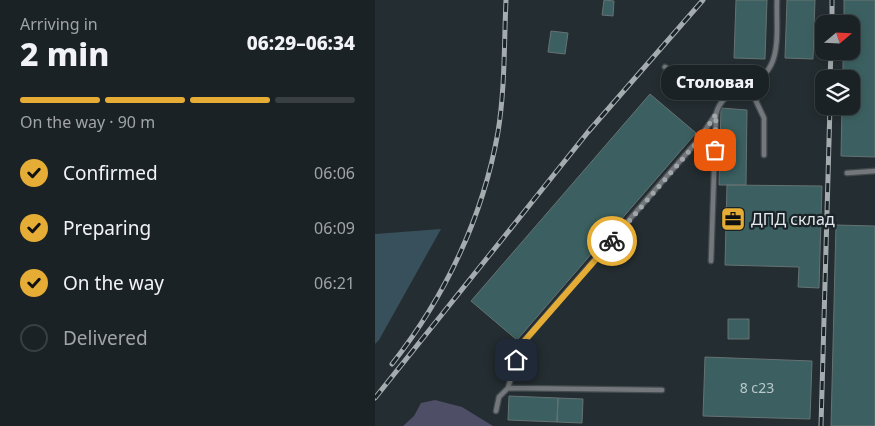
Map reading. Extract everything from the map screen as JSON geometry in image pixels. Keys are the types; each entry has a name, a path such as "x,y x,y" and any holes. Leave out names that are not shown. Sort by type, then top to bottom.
{"lane":[{"path":"711,261 716,114 718,104 733,91 756,81 766,73 775,54 777,0"},
{"path":"665,67 689,83 706,89 733,91"},
{"path":"756,81 756,101 764,118 764,155"},
{"path":"496,411 499,396 508,388 520,346 699,140 716,114"},
{"path":"847,173 875,171"},
{"path":"508,388 662,390"}],"shaded area":[{"path":"441,229 379,340 375,344 375,234"},
{"path":"435,400 462,407 493,426 403,426 414,416 421,403"}],"building":[{"path":"604,0 614,1 613,16 602,15"},
{"path":"736,0 767,0 765,59 734,58"},
{"path":"787,0 815,0 813,59 785,58"},
{"path":"844,0 875,0 875,157 841,156 842,115 860,115 860,70 843,70 843,60 860,60 860,15 844,15"},
{"path":"551,31 568,33 565,54 548,52"},
{"path":"650,94 696,133 517,340 471,301"},
{"path":"721,108 747,110 746,185 719,185"},
{"path":"727,185 822,186 819,288 798,287 799,267 725,265"},
{"path":"836,225 875,226 875,426 831,426"},
{"path":"728,319 749,319 749,339 728,339"},
{"path":"705,357 812,361 810,419 703,416"},
{"path":"509,396 558,398 557,422 508,420"},
{"path":"558,398 583,399 582,423 557,422"}],"railway":[{"path":"392,364 429,311 445,284 472,225 483,195 500,116 506,0"},
{"path":"375,398 588,132 703,0"},
{"path":"832,0 832,15"},
{"path":"830,70 831,60"},
{"path":"821,426 830,115"}],"way so far":[{"path":"612,241 699,140 716,114 715,150"}],"place":[{"name":"Столовая","path":"715,150"},
{"name":"ДПД склад","path":"733,219"}],"route":[{"path":"516,360 520,346 612,241"}]}
